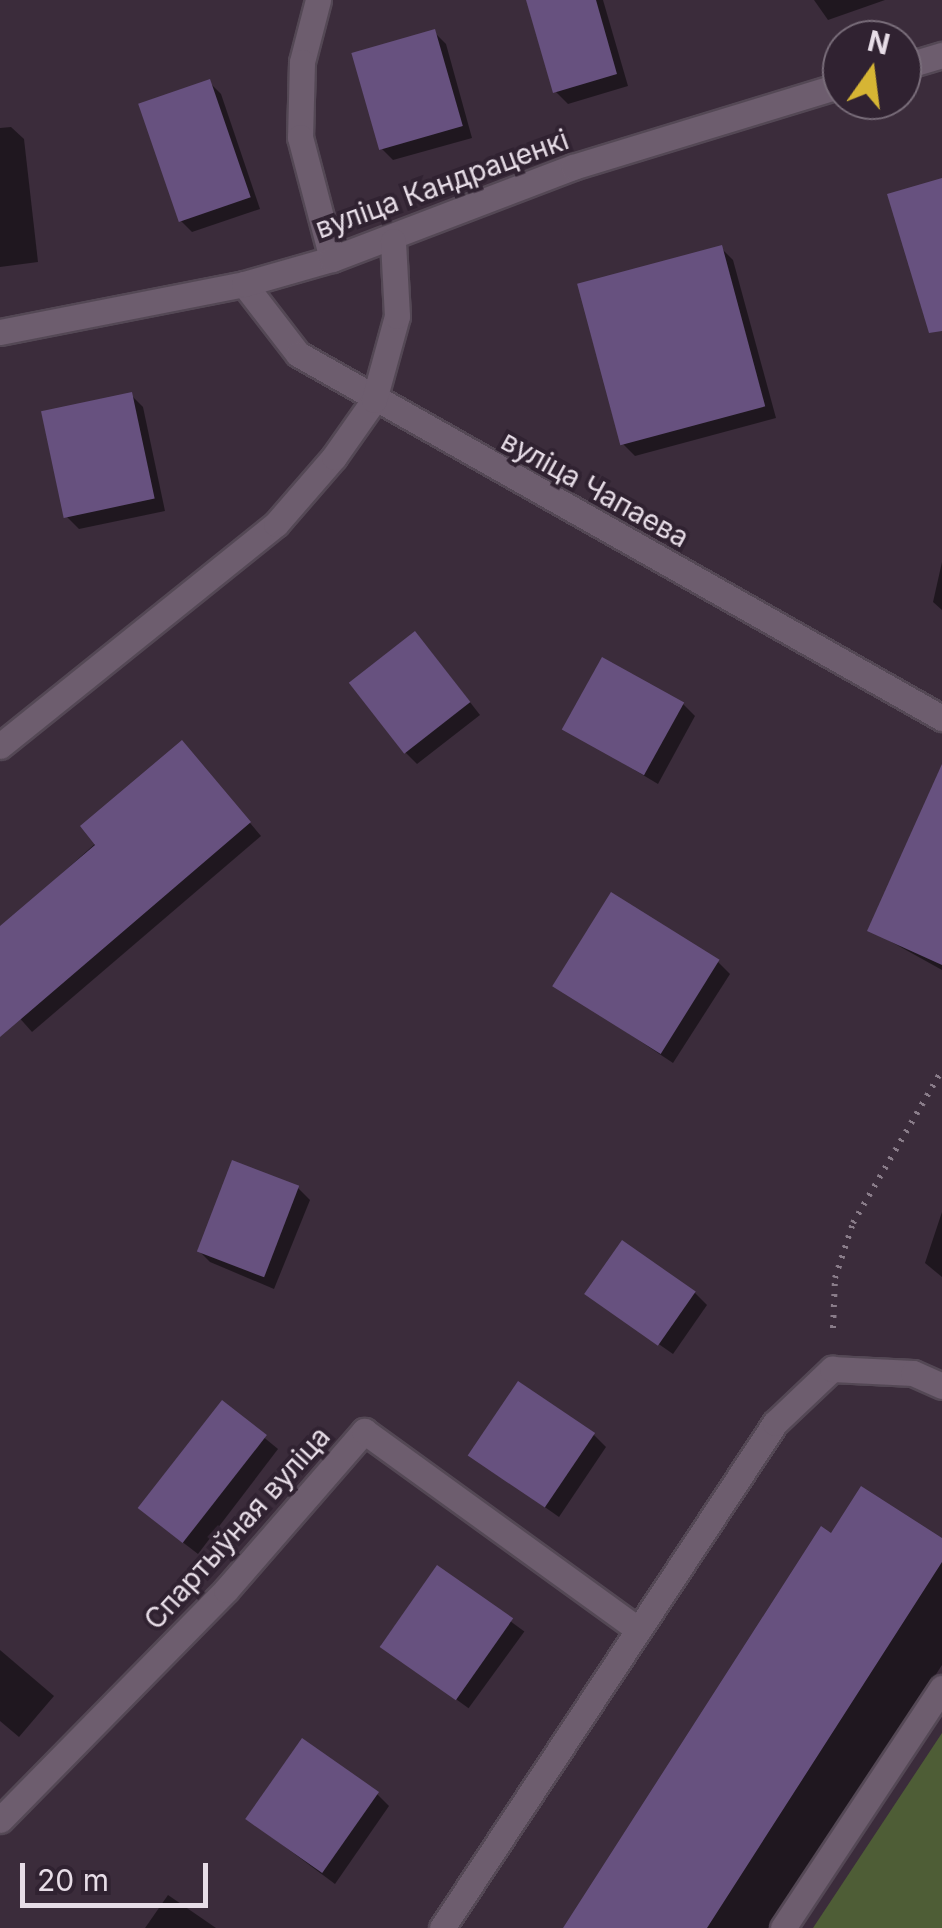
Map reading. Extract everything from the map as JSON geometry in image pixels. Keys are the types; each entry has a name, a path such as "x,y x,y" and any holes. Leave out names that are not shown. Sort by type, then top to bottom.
{"street":[{"path":"318,0 302,62 300,136 332,259"},
{"name":"вуліца Кандраценкі","path":"0,332 244,284 332,259 392,240 573,167 822,91"},
{"path":"0,746 276,524 374,400 397,316 392,240"},
{"name":"вуліца Чапаева","path":"244,284 298,354 942,718"},
{"path":"442,1928 776,1423 832,1369 914,1373 942,1386"},
{"name":"Спартыўная вуліца","path":"0,1820 226,1590 364,1431 638,1630"},
{"path":"782,1928 942,1688"}],"path":[{"path":"832,1369 835,1278 853,1223 942,1070"}],"green space":[{"path":"942,1733 942,1928 813,1928"}],"building":[{"path":"526,0 596,0 617,74 553,93"},
{"path":"435,29 463,126 379,150 351,53"},
{"path":"210,79 251,197 179,222 138,104"},
{"path":"942,178 942,331 929,333 887,194"},
{"path":"722,245 765,406 620,445 577,284"},
{"path":"132,392 155,499 64,518 41,411"},
{"path":"415,631 470,702 404,754 349,683"},
{"path":"602,657 684,703 644,775 562,730"},
{"path":"182,740 251,822 0,1037 0,926 95,845 80,826"},
{"path":"942,764 942,965 867,931"},
{"path":"611,892 720,960 661,1054 552,986"},
{"path":"232,1160 299,1186 264,1277 197,1251"},
{"path":"622,1240 696,1292 658,1346 584,1294"},
{"path":"518,1381 595,1433 545,1508 468,1456"},
{"path":"222,1400 267,1435 183,1543 138,1508"},
{"path":"861,1486 942,1538 942,1562 707,1928 563,1928 821,1526 831,1533"},
{"path":"437,1565 513,1618 456,1700 380,1647"},
{"path":"302,1738 379,1792 322,1873 245,1819"}]}
